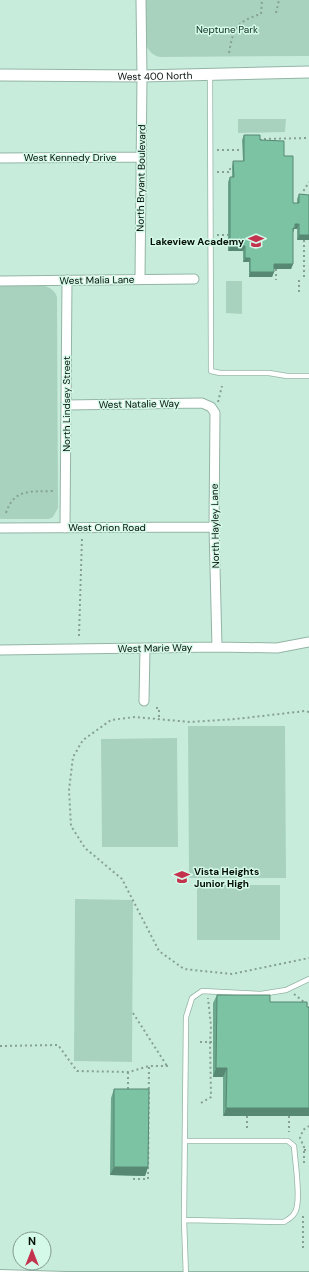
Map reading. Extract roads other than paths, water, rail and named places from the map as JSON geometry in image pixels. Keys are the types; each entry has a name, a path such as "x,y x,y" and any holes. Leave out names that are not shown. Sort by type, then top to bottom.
{"main road":[{"path":"0,1277 186,1281 309,1279"}],"street":[{"name":"North Bryant Boulevard","path":"140,0 142,76 140,279"},
{"name":"West 400 North","path":"0,75 142,76 309,72"},
{"name":"West Kennedy Drive","path":"0,158 141,157"},
{"name":"West Malia Lane","path":"0,281 194,279"},
{"name":"North Lindsey Street","path":"65,528 67,280"},
{"name":"West Natalie Way","path":"66,405 202,403 214,405"},
{"name":"North Hayley Lane","path":"214,405 214,527 217,647"},
{"name":"West Orion Road","path":"0,528 214,527"},
{"name":"West Marie Way","path":"0,650 217,647 277,648 309,642"},
{"path":"144,701 145,648"}],"lane":[{"path":"210,75 211,371 220,373 269,373 287,376 309,376"},
{"path":"186,1281 184,1220 186,1017 192,998 202,991 261,994 288,989 309,979"},
{"path":"184,1220 284,1222 290,1219 298,1206 294,1146 288,1141 185,1141"}],"place":[{"name":"Lakeview Academy","path":"256,241"},
{"name":"Vista Heights Junior High","path":"182,877"}],"park label":[{"name":"Neptune Park","path":"227,29"}]}
